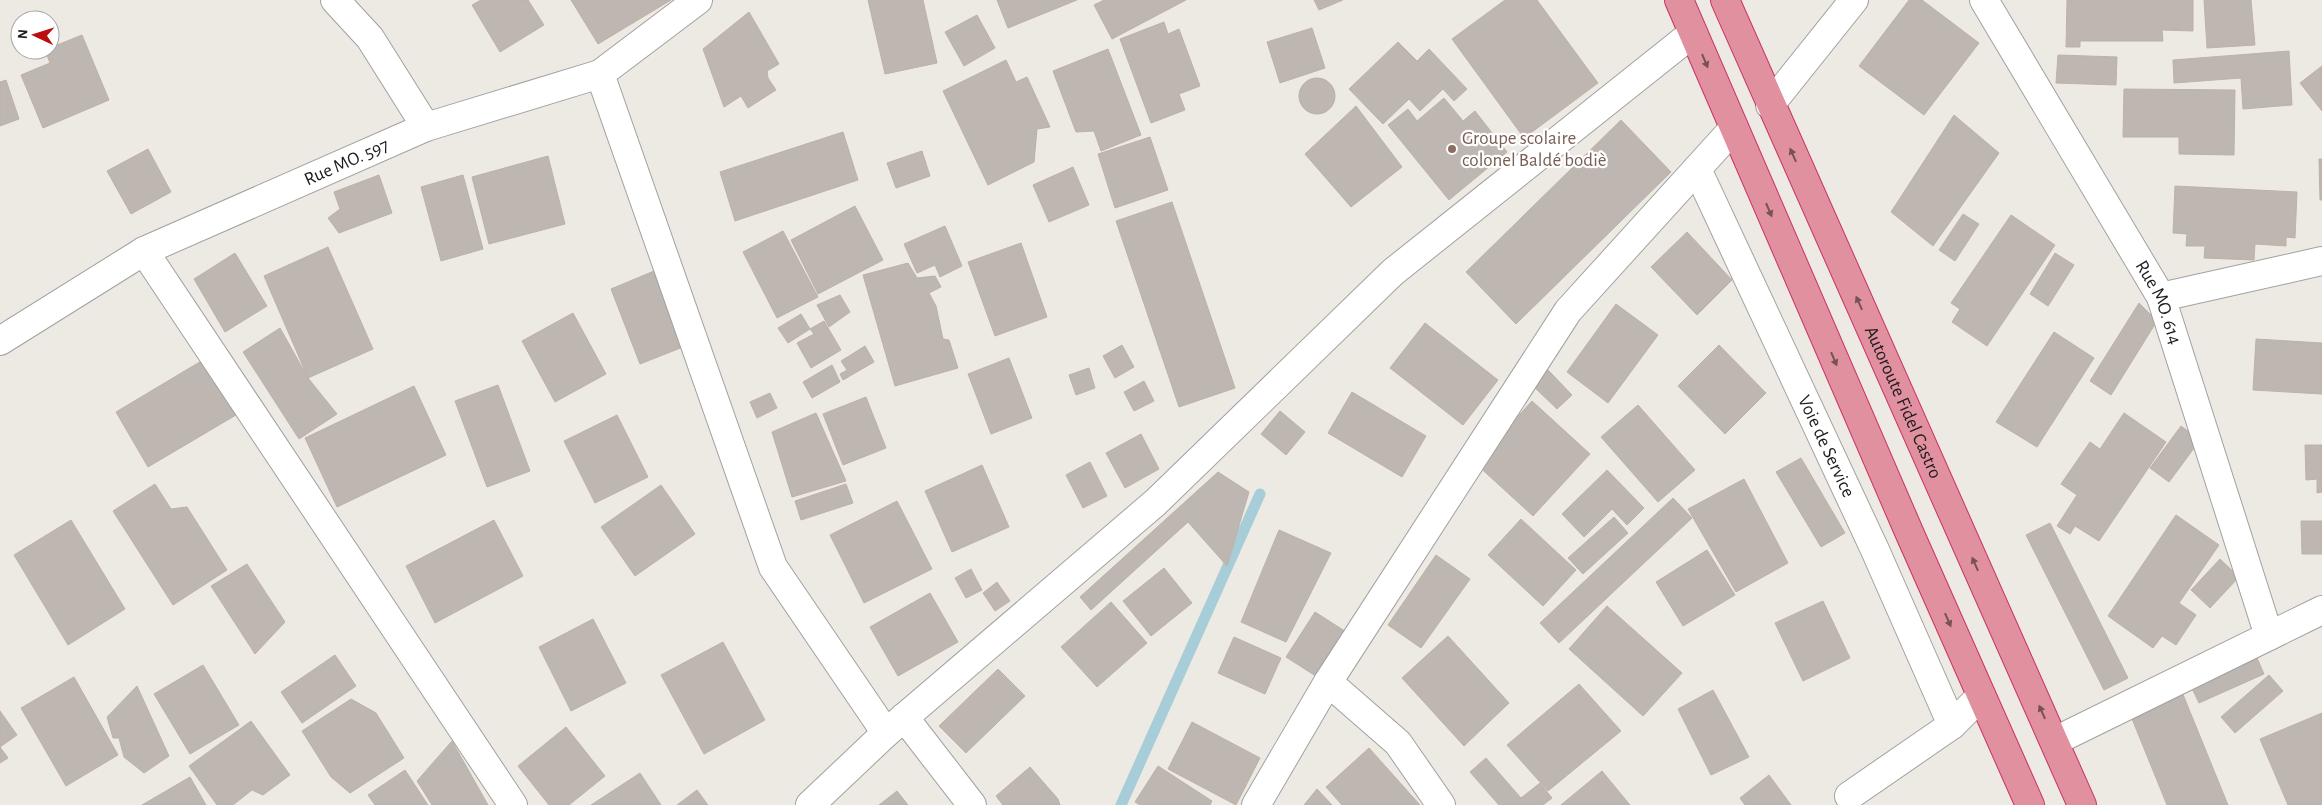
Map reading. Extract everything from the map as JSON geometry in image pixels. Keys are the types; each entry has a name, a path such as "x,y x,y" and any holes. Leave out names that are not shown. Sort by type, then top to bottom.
{"highway":[{"path":"1679,0 1909,532 2030,805"},
{"name":"Autoroute Fidel Castro","path":"1725,0 2082,805"}],"street":[{"path":"335,0 370,38 426,127"},
{"name":"Rue MO. 597","path":"0,341 144,251 426,127 600,74 698,0"},
{"path":"1770,105 1854,0"},
{"name":"Rue MO. 614","path":"1984,0 2161,296 2269,636"},
{"path":"810,805 895,725 1156,502 1393,272 1693,33"},
{"path":"600,74 773,567 895,725 972,805"},
{"path":"1256,805 1328,682 1568,311 1734,128"},
{"name":"Voie de Service","path":"1697,169 1875,550 1952,725"},
{"path":"144,251 512,805"},
{"path":"2161,296 2322,261"},
{"path":"1875,550 1909,532"},
{"path":"2055,741 2322,610"},
{"path":"1328,682 1398,743 1441,805"},
{"path":"1849,796 1952,725 1982,696"}],"building":[{"path":"481,0 528,0 544,25 500,52 472,5"},
{"path":"571,0 671,0 598,44"},
{"path":"868,0 923,0 937,63 885,74"},
{"path":"997,0 1077,0 1008,28"},
{"path":"1104,0 1186,0 1112,39 1094,5"},
{"path":"1314,0 1343,0 1319,10"},
{"path":"1505,0 1537,0 1598,83 1524,138 1452,39"},
{"path":"1909,0 1922,0 1979,43 1924,115 1859,66"},
{"path":"2067,0 2193,0 2193,31 2162,30 2163,41 2080,41 2080,47 2066,47"},
{"path":"2204,0 2251,0 2255,45 2207,48"},
{"path":"749,12 779,64 767,71 768,78 776,90 748,108 741,96 724,107 703,49"},
{"path":"977,15 995,48 964,66 945,32"},
{"path":"1164,22 1168,34 1179,29 1200,86 1179,94 1185,110 1151,123 1120,39"},
{"path":"1312,28 1325,68 1280,83 1267,42"},
{"path":"82,35 109,100 43,128 21,75 50,63 49,60 60,60 60,44"},
{"path":"1398,42 1417,61 1429,49 1467,89 1454,101 1443,89 1420,111 1409,99 1383,124 1349,89"},
{"path":"1108,49 1141,135 1101,151 1094,131 1076,132 1053,71"},
{"path":"2289,51 2292,105 2243,109 2241,78 2174,83 2173,60"},
{"path":"2058,55 2117,57 2116,85 2056,83"},
{"path":"1006,60 1016,82 1027,77 1050,127 1037,129 1034,162 988,185 943,91"},
{"path":"2322,66 2322,111 2300,83"},
{"path":"1317,78 1324,79 1330,83 1334,89 1334,103 1330,109 1324,113 1317,114 1310,113 1304,109 1300,103 1299,96 1300,89 1304,83 1310,79"},
{"path":"6,80 19,119 0,126 0,82"},
{"path":"2124,89 2235,90 2234,155 2179,154 2179,137 2123,137"},
{"path":"1444,98 1463,121 1475,111 1507,152 1449,200 1388,125 1408,109 1417,121"},
{"path":"1356,106 1402,167 1351,207 1305,154"},
{"path":"1954,115 1999,153 1933,246 1891,212"},
{"path":"1621,120 1671,172 1516,324 1466,272"},
{"path":"843,132 858,180 735,221 720,172"},
{"path":"1150,137 1168,190 1115,208 1098,154"},
{"path":"148,149 171,192 131,214 107,171"},
{"path":"922,151 930,176 896,188 887,163"},
{"path":"548,156 565,224 489,244 472,177"},
{"path":"2319,159 2322,159 2322,200 2320,200"},
{"path":"1073,167 1089,205 1049,222 1033,185"},
{"path":"379,175 392,213 339,233 328,218 340,209 334,192"},
{"path":"463,175 483,249 441,261 421,187"},
{"path":"2175,186 2297,192 2295,238 2286,237 2286,246 2255,244 2254,260 2204,258 2205,246 2186,246 2187,234 2173,233"},
{"path":"1172,202 1235,388 1179,407 1116,221"},
{"path":"855,206 883,260 818,294 791,240"},
{"path":"1963,214 1979,224 1955,261 1939,250"},
{"path":"2011,215 2055,245 1987,346 1952,322 1960,309 1951,303"},
{"path":"945,226 962,266 940,277 935,265 917,273 904,244"},
{"path":"783,231 818,297 777,318 743,252"},
{"path":"1687,232 1732,280 1697,315 1651,267"},
{"path":"1021,243 1047,317 995,336 968,262"},
{"path":"328,247 373,349 308,378 264,276"},
{"path":"235,253 267,306 225,332 194,279"},
{"path":"2055,253 2074,265 2048,306 2030,294"},
{"path":"908,263 917,278 935,276 941,287 929,293 936,306 943,339 949,340 958,368 895,386 863,275"},
{"path":"654,271 683,347 640,364 611,289"},
{"path":"840,295 850,312 829,327 817,305"},
{"path":"2139,303 2157,321 2111,395 2090,381"},
{"path":"1616,304 1658,335 1608,403 1567,372"},
{"path":"573,313 606,374 555,402 522,341"},
{"path":"801,314 810,329 788,343 778,328"},
{"path":"824,321 841,350 811,368 797,343 814,334 810,329"},
{"path":"1425,323 1498,380 1463,425 1390,368"},
{"path":"280,328 308,378 337,414 299,439 243,352"},
{"path":"2054,332 2094,358 2037,447 1996,422"},
{"path":"2256,339 2322,343 2322,394 2253,390"},
{"path":"1122,345 1134,367 1115,378 1103,356"},
{"path":"1719,345 1766,393 1725,434 1678,386"},
{"path":"865,346 874,362 843,380 840,374 847,370 841,361"},
{"path":"1009,358 1032,418 991,434 968,374"},
{"path":"203,360 236,415 148,467 116,412"},
{"path":"832,365 840,382 812,398 803,382"},
{"path":"1089,368 1095,388 1076,395 1069,375"},
{"path":"1548,370 1572,395 1557,409 1532,385"},
{"path":"1144,381 1154,401 1134,411 1124,392"},
{"path":"498,385 530,471 487,487 455,401"},
{"path":"414,386 446,455 337,507 305,438"},
{"path":"1352,392 1426,436 1402,477 1328,433"},
{"path":"770,393 777,408 757,418 750,402"},
{"path":"866,397 886,448 843,465 823,414"},
{"path":"1532,401 1590,454 1533,516 1475,463"},
{"path":"1638,405 1695,470 1658,502 1601,437"},
{"path":"1280,411 1305,432 1286,455 1261,434"},
{"path":"816,413 846,481 792,497 772,432"},
{"path":"2124,413 2166,442 2099,541 2075,526 2070,534 2057,526 2077,495 2061,484 2090,442 2100,449"},
{"path":"617,415 648,477 595,503 564,441"},
{"path":"2181,426 2200,440 2169,482 2150,468"},
{"path":"1141,434 1159,469 1125,488 1106,453"},
{"path":"2305,445 2322,445 2322,492 2317,493 2317,479 2306,480"},
{"path":"1801,458 1845,533 1821,547 1776,472"},
{"path":"1090,462 1107,496 1083,508 1066,475"},
{"path":"982,465 1009,527 952,552 925,491"},
{"path":"1607,470 1644,508 1627,525 1612,509 1584,537 1562,514"},
{"path":"1218,472 1249,492 1227,566 1188,522 1091,610 1080,597"},
{"path":"1744,479 1788,563 1736,592 1688,509"},
{"path":"155,484 171,509 187,507 227,570 173,605 113,511"},
{"path":"846,484 853,503 801,520 795,501"},
{"path":"661,485 695,534 635,576 601,527"},
{"path":"1673,498 1692,518 1559,643 1540,623"},
{"path":"897,501 932,569 864,603 830,535"},
{"path":"2176,515 2219,545 2179,603 2196,615 2176,645 2162,636 2153,648 2108,616"},
{"path":"1614,517 1628,533 1583,574 1568,558"},
{"path":"1521,519 1576,570 1543,606 1488,555"},
{"path":"71,520 125,609 68,645 14,555"},
{"path":"494,520 523,576 435,623 406,566"},
{"path":"2301,521 2322,521 2322,554 2302,554"},
{"path":"2050,523 2128,678 2104,690 2026,535"},
{"path":"1279,530 1331,553 1286,642 1241,622"},
{"path":"1707,550 1735,595 1683,626 1656,582"},
{"path":"1436,555 1470,579 1421,648 1388,625"},
{"path":"2220,559 2239,577 2210,608 2191,590"},
{"path":"247,564 285,622 255,654 211,586"},
{"path":"1164,568 1192,603 1151,636 1123,601"},
{"path":"971,569 982,590 966,598 955,578"},
{"path":"997,582 1010,601 995,611 983,593"},
{"path":"930,593 958,642 898,676 870,627"},
{"path":"1823,601 1850,658 1803,681 1775,623"},
{"path":"1111,602 1147,643 1097,687 1061,647"},
{"path":"1607,606 1682,673 1643,716 1569,649"},
{"path":"1315,612 1351,635 1322,680 1286,657"},
{"path":"593,619 626,683 571,711 539,647"},
{"path":"1448,636 1509,703 1464,746 1402,678"},
{"path":"1234,637 1281,658 1265,694 1218,673"},
{"path":"723,642 765,720 704,754 661,675"},
{"path":"2254,651 2264,674 2199,703 2188,680"},
{"path":"335,655 356,686 302,723 281,692"},
{"path":"203,665 239,725 190,754 154,694"},
{"path":"998,669 1025,696 966,753 939,726"},
{"path":"2269,675 2283,691 2235,733 2221,717"},
{"path":"74,677 118,755 66,786 21,708"},
{"path":"1579,684 1621,731 1548,791 1507,745"},
{"path":"137,686 169,756 144,773 124,757 119,738 113,738 107,717"},
{"path":"1713,690 1749,757 1711,775 1678,709"},
{"path":"2182,692 2228,805 2167,805 2130,714"},
{"path":"351,699 376,713 404,758 350,793 331,777 302,731"},
{"path":"0,711 17,735 0,747"},
{"path":"2322,713 2322,805 2288,805 2260,739"},
{"path":"251,721 290,775 263,795 252,790 233,805 217,805 189,766"},
{"path":"1192,722 1260,758 1236,805 1168,769"},
{"path":"566,727 605,776 569,805 549,805 518,766"},
{"path":"452,741 488,805 432,805 417,781"},
{"path":"0,747 8,758 0,763"},
{"path":"1369,748 1420,805 1342,805 1326,787"},
{"path":"1486,758 1521,798 1540,783 1552,798 1543,805 1499,805 1470,772"},
{"path":"1158,766 1212,801 1210,805 1140,805 1135,802"},
{"path":"1030,767 1058,799 1060,805 1003,805 996,796"},
{"path":"405,770 428,805 375,805 368,795"},
{"path":"1602,771 1630,805 1561,805"},
{"path":"640,773 661,805 591,805"},
{"path":"1769,775 1791,805 1745,805 1740,798"},
{"path":"190,777 206,805 142,805"},
{"path":"1317,789 1332,805 1304,805"},
{"path":"697,790 708,805 677,805"},
{"path":"897,791 908,805 879,805"}],"waterway":[{"path":"1121,805 1260,494"}],"place":[{"name":"Groupe scolaire colonel Baldé bodiè","path":"1452,149"}]}
